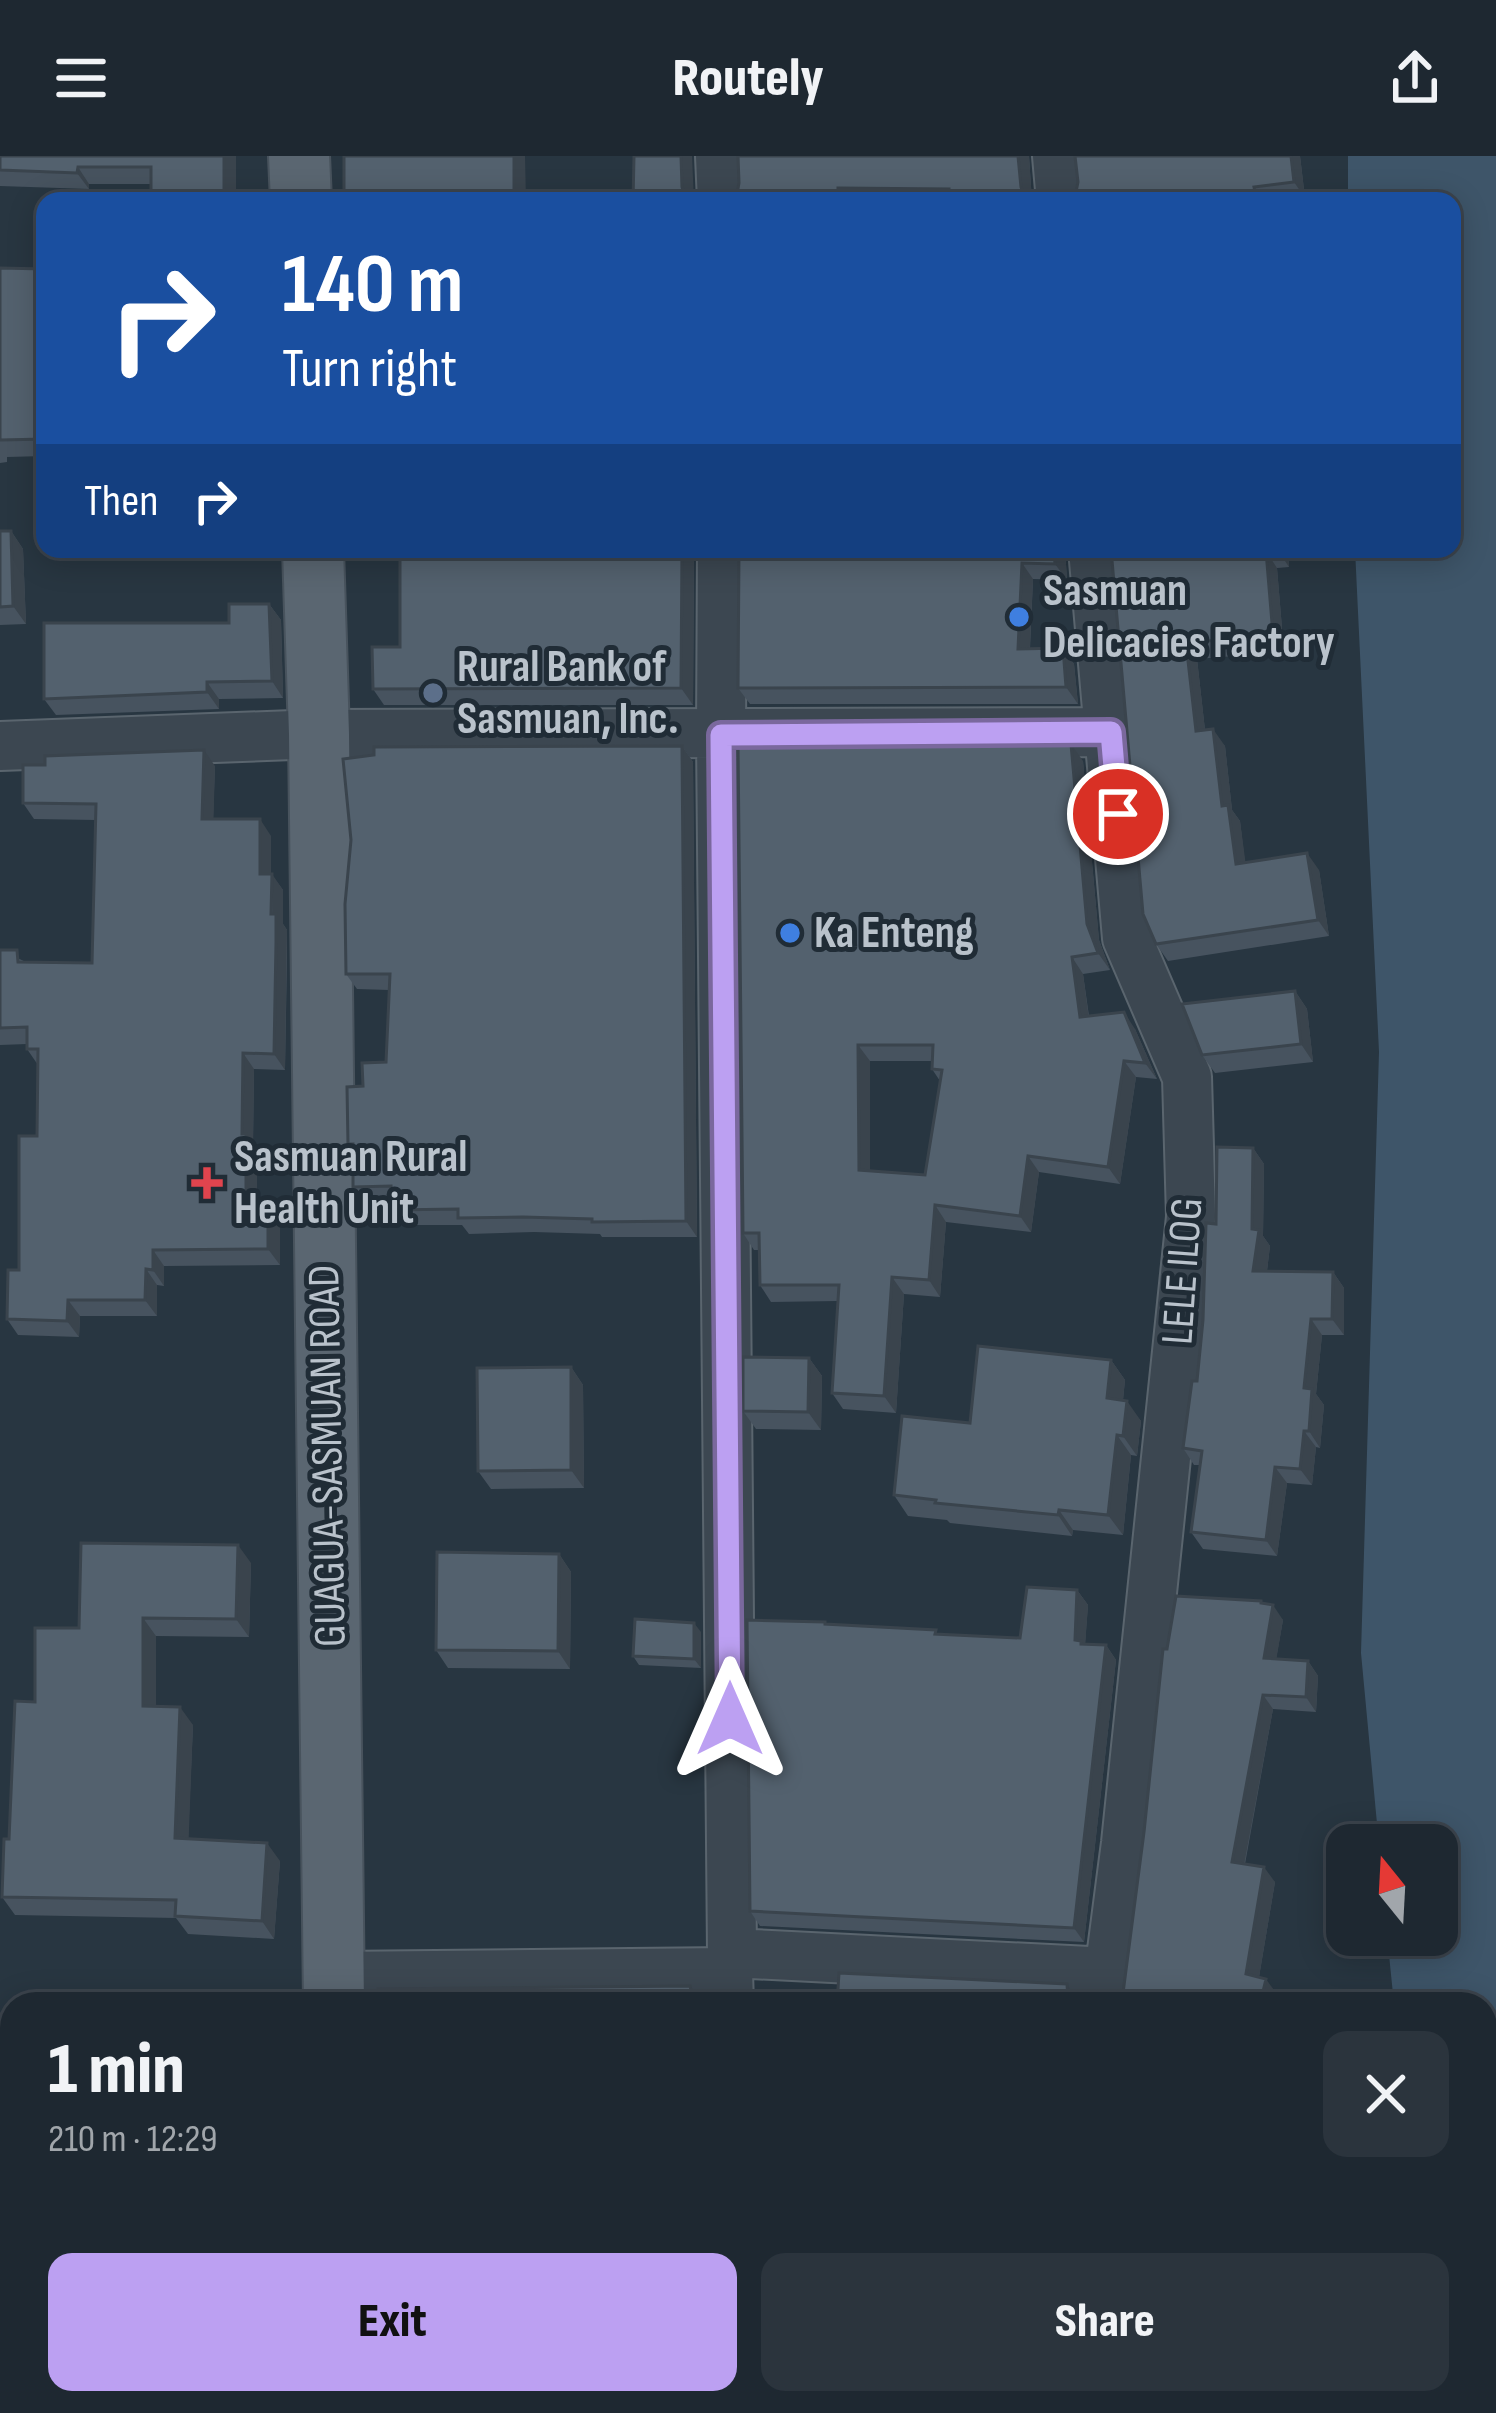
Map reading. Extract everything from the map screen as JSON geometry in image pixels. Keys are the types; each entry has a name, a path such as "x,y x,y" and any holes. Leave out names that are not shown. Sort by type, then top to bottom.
{"main road":[{"path":"299,156 301,192"},
{"name":"GUAGUA-SASMUAN ROAD","path":"313,558 334,1990"}],"street":[{"path":"720,156 722,192"},
{"path":"1058,156 1060,192"},
{"path":"722,558 730,1976"},
{"name":"LELE ILOG","path":"1095,558 1127,938 1187,1077 1191,1216 1107,1988"},
{"path":"0,746 319,734 1111,732"},
{"path":"334,1990 730,1976 1107,1988"}],"water":[{"path":"1348,156 1496,156 1496,1992 1393,1992 1389,1956 1458,1956 1458,1824 1377,1824 1361,1653 1379,1052 1355,558 1461,558 1461,192 1348,192"}],"building":[{"path":"0,156 224,156 224,192 151,192 151,167 78,167 77,173 0,170"},
{"path":"344,156 514,156 514,192 344,192"},
{"path":"634,156 681,156 684,192 633,192"},
{"path":"738,156 1018,156 1023,192 838,188 838,192 737,192"},
{"path":"1075,156 1291,156 1294,182 1254,187 1255,192 1076,192"},
{"path":"0,268 36,269 36,439 0,440"},
{"path":"0,531 11,531 13,606 0,607"},
{"path":"400,558 682,558 681,688 373,689 372,647 400,647"},
{"path":"739,558 1055,558 1055,564 1022,563 1018,649 1063,648 1066,687 738,688"},
{"path":"1112,558 1267,558 1273,635 1186,643 1196,731 1213,729 1222,806 1228,805 1236,864 1307,853 1318,920 1156,944 1143,914"},
{"path":"229,604 269,604 272,681 207,682 207,692 44,699 44,623 229,623"},
{"path":"1071,744 1087,924 1098,953 1072,957 1080,1017 1124,1012 1145,1063 1124,1061 1108,1167 1028,1156 1020,1216 935,1205 929,1280 892,1277 884,1396 832,1393 839,1285 760,1285 759,1233 743,1233 738,745","holes":["858,1045 933,1045 932,1069 942,1070 925,1175 859,1170"]},
{"path":"682,746 686,1221 458,1218 458,1209 391,1210 391,1186 353,1187 347,1087 363,1086 362,1063 386,1062 390,974 346,974 345,904 351,840 343,759 374,755 374,747"},
{"path":"204,750 202,819 260,819 260,874 272,874 274,1054 243,1053 242,1134 246,1134 246,1200 268,1200 268,1249 153,1250 153,1270 146,1269 145,1300 68,1300 67,1321 7,1319 8,1270 19,1270 19,1136 37,1136 38,1049 27,1049 27,1027 0,1028 0,950 17,950 18,962 92,963 96,804 23,803 23,765 45,765 45,756"},
{"path":"1295,991 1301,1044 1202,1055 1182,1004"},
{"path":"1217,1147 1253,1148 1252,1229 1259,1230 1253,1271 1333,1272 1332,1319 1311,1319 1304,1388 1312,1389 1309,1431 1304,1431 1300,1469 1275,1467 1266,1540 1191,1532 1202,1451 1183,1448 1192,1381 1197,1381 1206,1223 1216,1224"},
{"path":"978,1346 1111,1360 1107,1398 1127,1401 1123,1436 1117,1435 1108,1515 1059,1510 1058,1515 894,1495 902,1416 970,1423"},
{"path":"743,1357 809,1358 808,1412 743,1411"},
{"path":"571,1367 571,1470 478,1471 477,1368"},
{"path":"81,1543 238,1545 236,1619 143,1618 143,1706 180,1707 175,1838 267,1843 262,1921 175,1916 176,1900 2,1897 15,1701 35,1702 35,1628 79,1628"},
{"path":"437,1552 559,1554 558,1651 436,1650"},
{"path":"1027,1587 1077,1590 1075,1640 1106,1645 1074,1928 750,1911 747,1620 1020,1638"},
{"path":"1176,1596 1261,1601 1273,1605 1264,1658 1308,1661 1306,1697 1263,1695 1232,1862 1264,1867 1246,1974 1266,1979 1263,1992 1123,1992 1163,1649 1167,1649"},
{"path":"635,1619 694,1623 694,1659 633,1656"},
{"path":"839,1973 1067,1984 1068,1992 838,1992"},
{"path":"690,1986 692,1992 378,1992"}],"place":[{"name":"Sasmuan Delicacies Factory","path":"1019,617"},
{"name":"Rural Bank of Sasmuan, Inc.","path":"433,693"},
{"name":"Ka Enteng","path":"790,933"},
{"name":"Sasmuan Rural Health Unit","path":"207,1183"}],"route":[{"path":"730,1719 721,735 1111,732 1118,814"}]}
